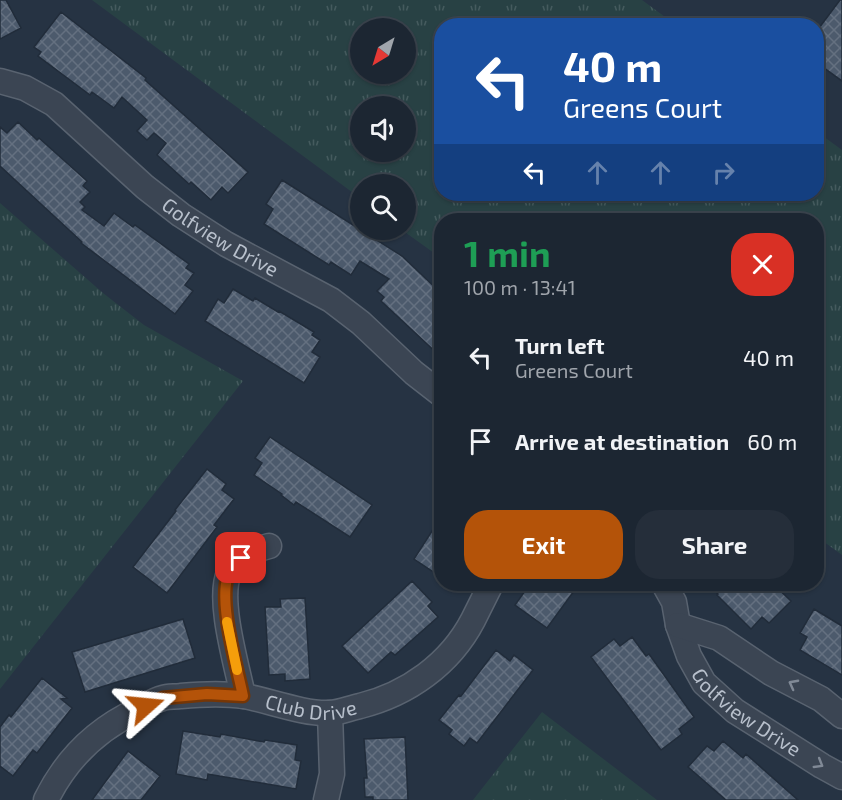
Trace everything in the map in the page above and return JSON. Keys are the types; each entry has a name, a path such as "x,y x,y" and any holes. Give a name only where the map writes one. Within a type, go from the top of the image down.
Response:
{"street":[{"name":"Golfview Drive","path":"0,81 25,88 54,104 145,187 181,215 226,244 331,300 361,323 434,389"},
{"path":"243,696 226,616 224,590 229,572 241,558 255,549 269,546"},
{"name":"Club Drive","path":"46,800 69,762 90,740 118,720 163,698 207,694 243,696 310,711 330,713 389,697 429,674 445,658 472,622 488,591"},
{"name":"Golfview Drive","path":"668,591 674,602 678,625 689,656 704,683 735,711 842,777"},
{"name":"Golfview Drive","path":"678,625 719,638 771,673 821,699 842,716"},
{"path":"326,800 332,774 330,713"}],"green space":[{"path":"92,0 642,0 666,18 434,18 434,201 824,201 824,137 842,150 842,555 824,542 824,213 434,213 434,253 416,240 416,174 350,174 350,191"},
{"path":"0,203 103,293 144,325 243,381 0,689"},
{"path":"542,712 657,800 473,800"}],"building":[{"path":"0,0 6,0 21,28 0,39"},
{"path":"842,0 842,81 824,68 824,21"},
{"path":"61,12 146,78 145,80 248,172 228,193 222,187 211,200 191,182 189,184 157,155 166,143 154,133 147,140 137,131 147,120 122,97 114,108 92,92 90,95 38,56 41,52 34,47"},
{"path":"18,122 87,181 83,186 90,192 80,202 85,207 82,210 104,226 114,213 133,227 135,225 189,264 186,268 194,273 185,285 193,291 175,314 81,243 0,166 0,127 7,133"},
{"path":"282,180 350,223 350,240 377,240 402,256 434,286 434,350 381,301 384,297 377,291 389,279 360,261 351,275 331,262 329,265 264,224 273,209 266,204"},
{"path":"233,289 253,301 255,298 314,332 312,335 320,340 312,352 320,357 304,383 205,321 218,299 224,303"},
{"path":"270,437 372,505 350,537 296,502 294,505 254,475 262,463 255,458"},
{"path":"207,469 226,484 222,490 234,499 214,525 217,527 167,593 133,567"},
{"path":"434,528 434,572 414,559"},
{"path":"412,581 432,602 428,606 438,617 395,655 391,652 368,673 342,646"},
{"path":"525,591 574,591 547,628 515,605"},
{"path":"715,591 780,591 791,601 769,623 762,617 751,629"},
{"path":"305,598 310,679 285,681 285,674 269,675 265,607 281,607 280,599"},
{"path":"814,609 842,626 842,675 800,650 807,637 800,633"},
{"path":"183,619 195,658 85,692 72,652"},
{"path":"632,637 646,656 649,654 694,717 679,729 682,734 661,750 591,657 614,639 620,646"},
{"path":"496,650 510,661 514,655 533,670 477,743 470,738 464,746 449,734 452,730 439,720 459,695 461,696"},
{"path":"42,678 67,698 61,699 72,708 37,753 33,750 13,776 0,766 0,727 9,715 11,717"},
{"path":"183,731 297,745 295,760 301,761 296,789 208,774 207,780 176,774"},
{"path":"405,737 408,800 373,800 373,797 365,797 364,778 367,778 364,739"},
{"path":"723,741 743,758 746,754 798,800 726,800 688,767 707,746 714,751"},
{"path":"128,751 160,776 141,800 92,800"}],"slow traffic":[{"path":"227,622 237,670"}],"route":[{"path":"146,706 163,698 207,694 243,696 226,616 224,590 229,572 241,558"}]}
